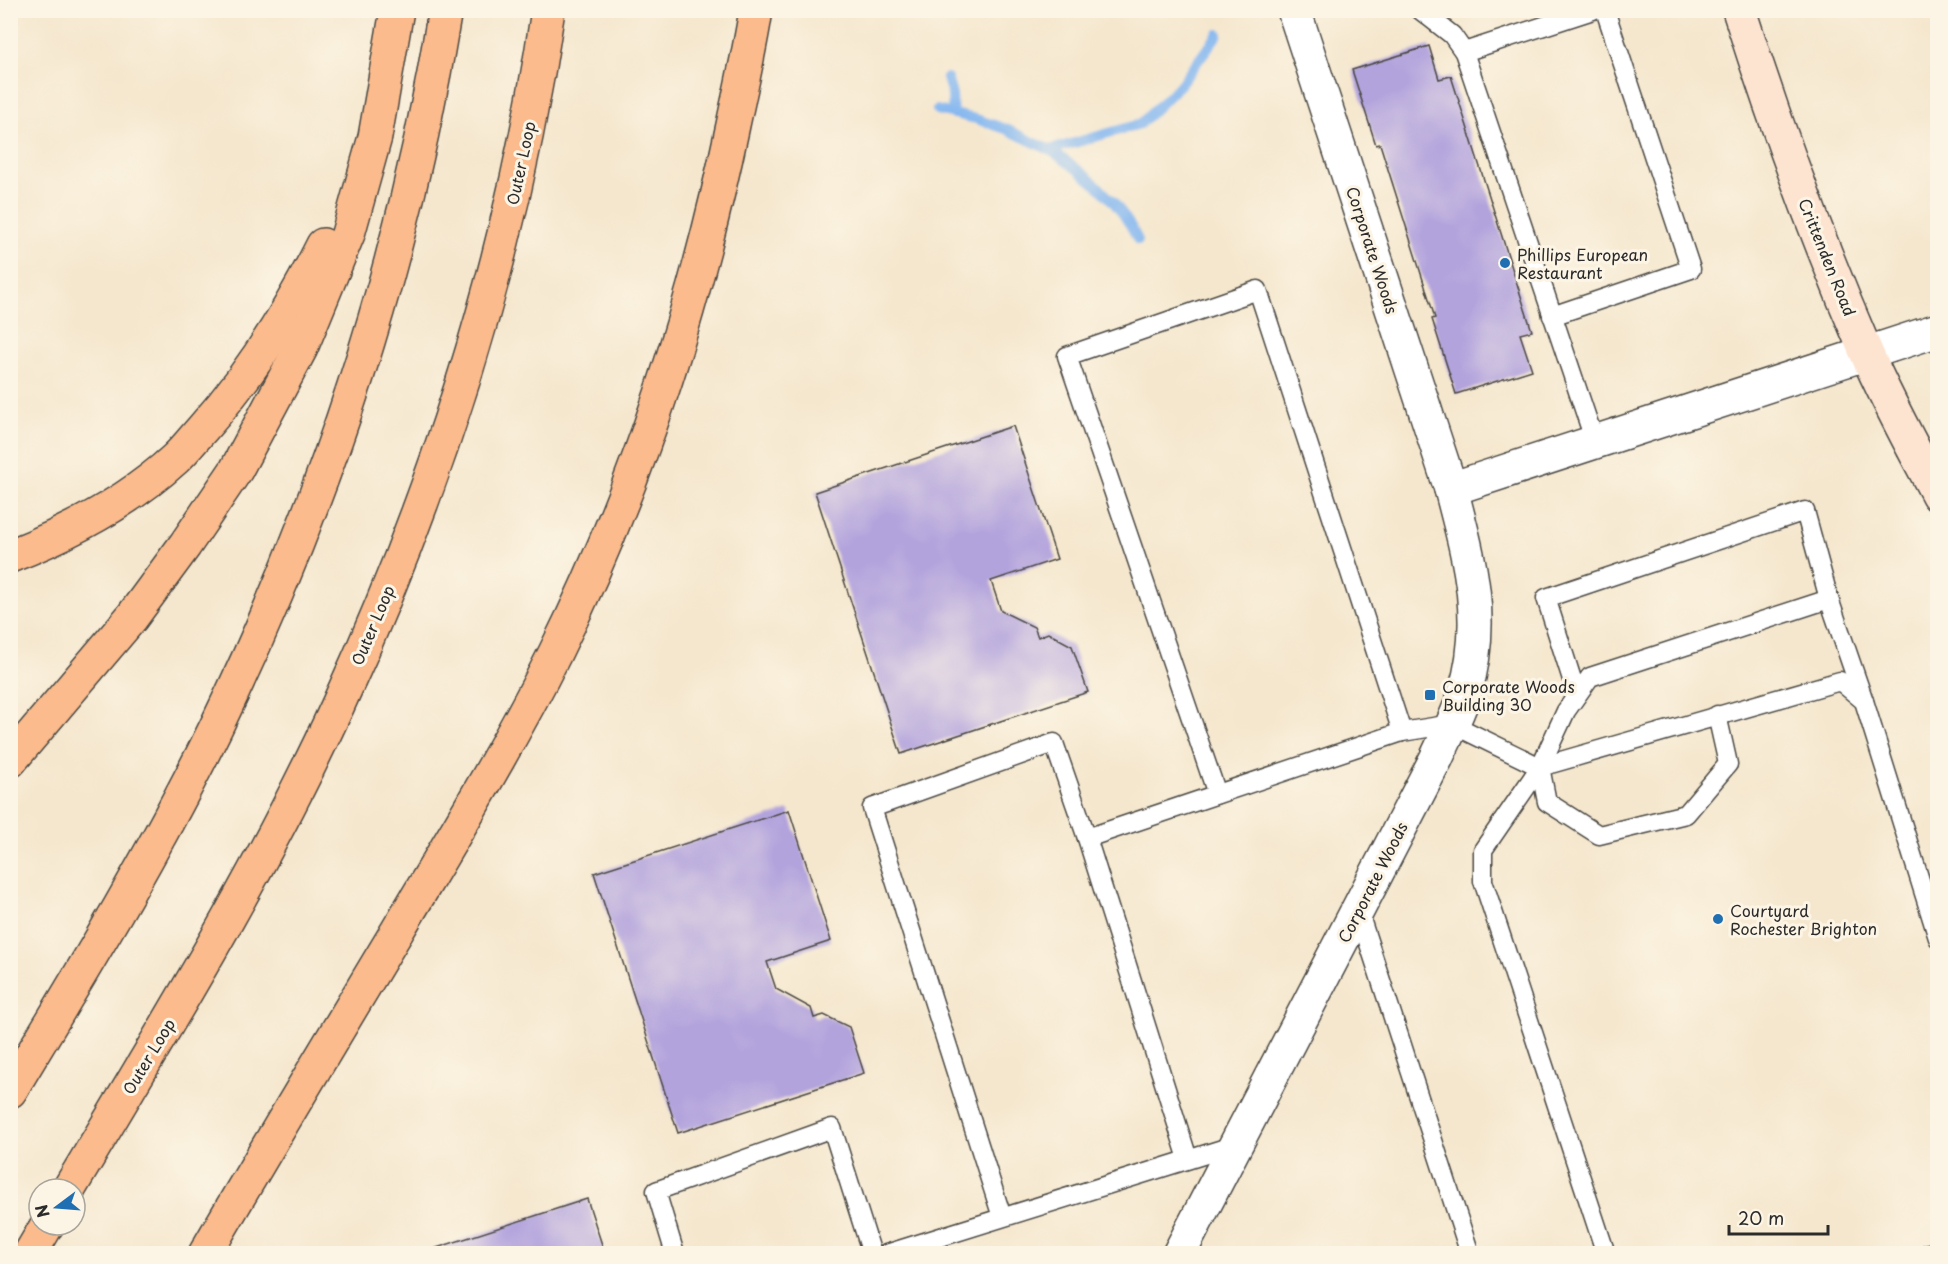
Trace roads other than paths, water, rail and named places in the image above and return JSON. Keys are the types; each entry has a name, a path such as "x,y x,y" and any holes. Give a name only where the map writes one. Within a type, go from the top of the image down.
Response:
{"highway":[{"path":"10,1091 101,940 175,804 219,719 289,566 348,406 387,282 416,165 445,10"},
{"name":"Outer Loop","path":"76,1177 165,1028 254,869 337,707 386,595 449,422 485,305 518,175 540,66 548,10"},
{"path":"205,1254 500,757 557,649 603,546 651,425 688,310 718,194 756,10"},
{"path":"10,556 75,528 109,508 144,483 176,458 230,397 280,325 303,285 329,231 394,26"},
{"path":"10,760 132,617 185,545 236,470 301,348 348,234 375,137 394,26"},
{"path":"195,1254 256,1166"},
{"path":"30,1254 40,1237"}],"street":[{"name":"Corporate Woods","path":"1179,1254 1452,724 1465,691 1473,647 1475,601 1469,560 1451,489 1294,10"},
{"name":"Crittenden Road","path":"1739,10 1759,74 1806,202 1866,354 1938,495"},
{"path":"1451,489 1938,330"}],"lane":[{"path":"1420,10 1452,35 1464,52 1595,442"},
{"path":"1464,52 1593,10"},
{"path":"1552,316 1691,269 1605,10"},
{"path":"1217,794 1067,356 1258,290 1402,732"},
{"path":"1577,695 1546,598 1805,511 1829,599 1864,701 1938,938"},
{"path":"1606,1254 1483,881 1483,850 1540,767 1566,711 1590,677 1829,599"},
{"path":"1087,838 1402,732 1452,724 1540,767 1840,681 1864,701"},
{"path":"1540,767 1547,802 1599,836 1686,814 1728,764 1717,715"},
{"path":"1002,1217 872,808 1054,743 1087,838 1188,1159"},
{"path":"1358,909 1470,1254"},
{"path":"675,1254 656,1191 832,1128 872,1254"},
{"path":"886,1254 1235,1145"},
{"path":"1927,1254 1938,1250"}],"waterway":[{"path":"937,110 1006,129 1050,150 1140,124 1180,85 1218,34"},
{"path":"947,78 952,95 953,114"},
{"path":"1050,150 1089,178 1112,200 1122,212 1138,240"}],"place":[{"name":"Phillips European Restaurant","path":"1505,263"},
{"name":"Corporate Woods Building 30","path":"1430,695"},
{"name":"Courtyard Rochester Brighton","path":"1718,919"}]}
